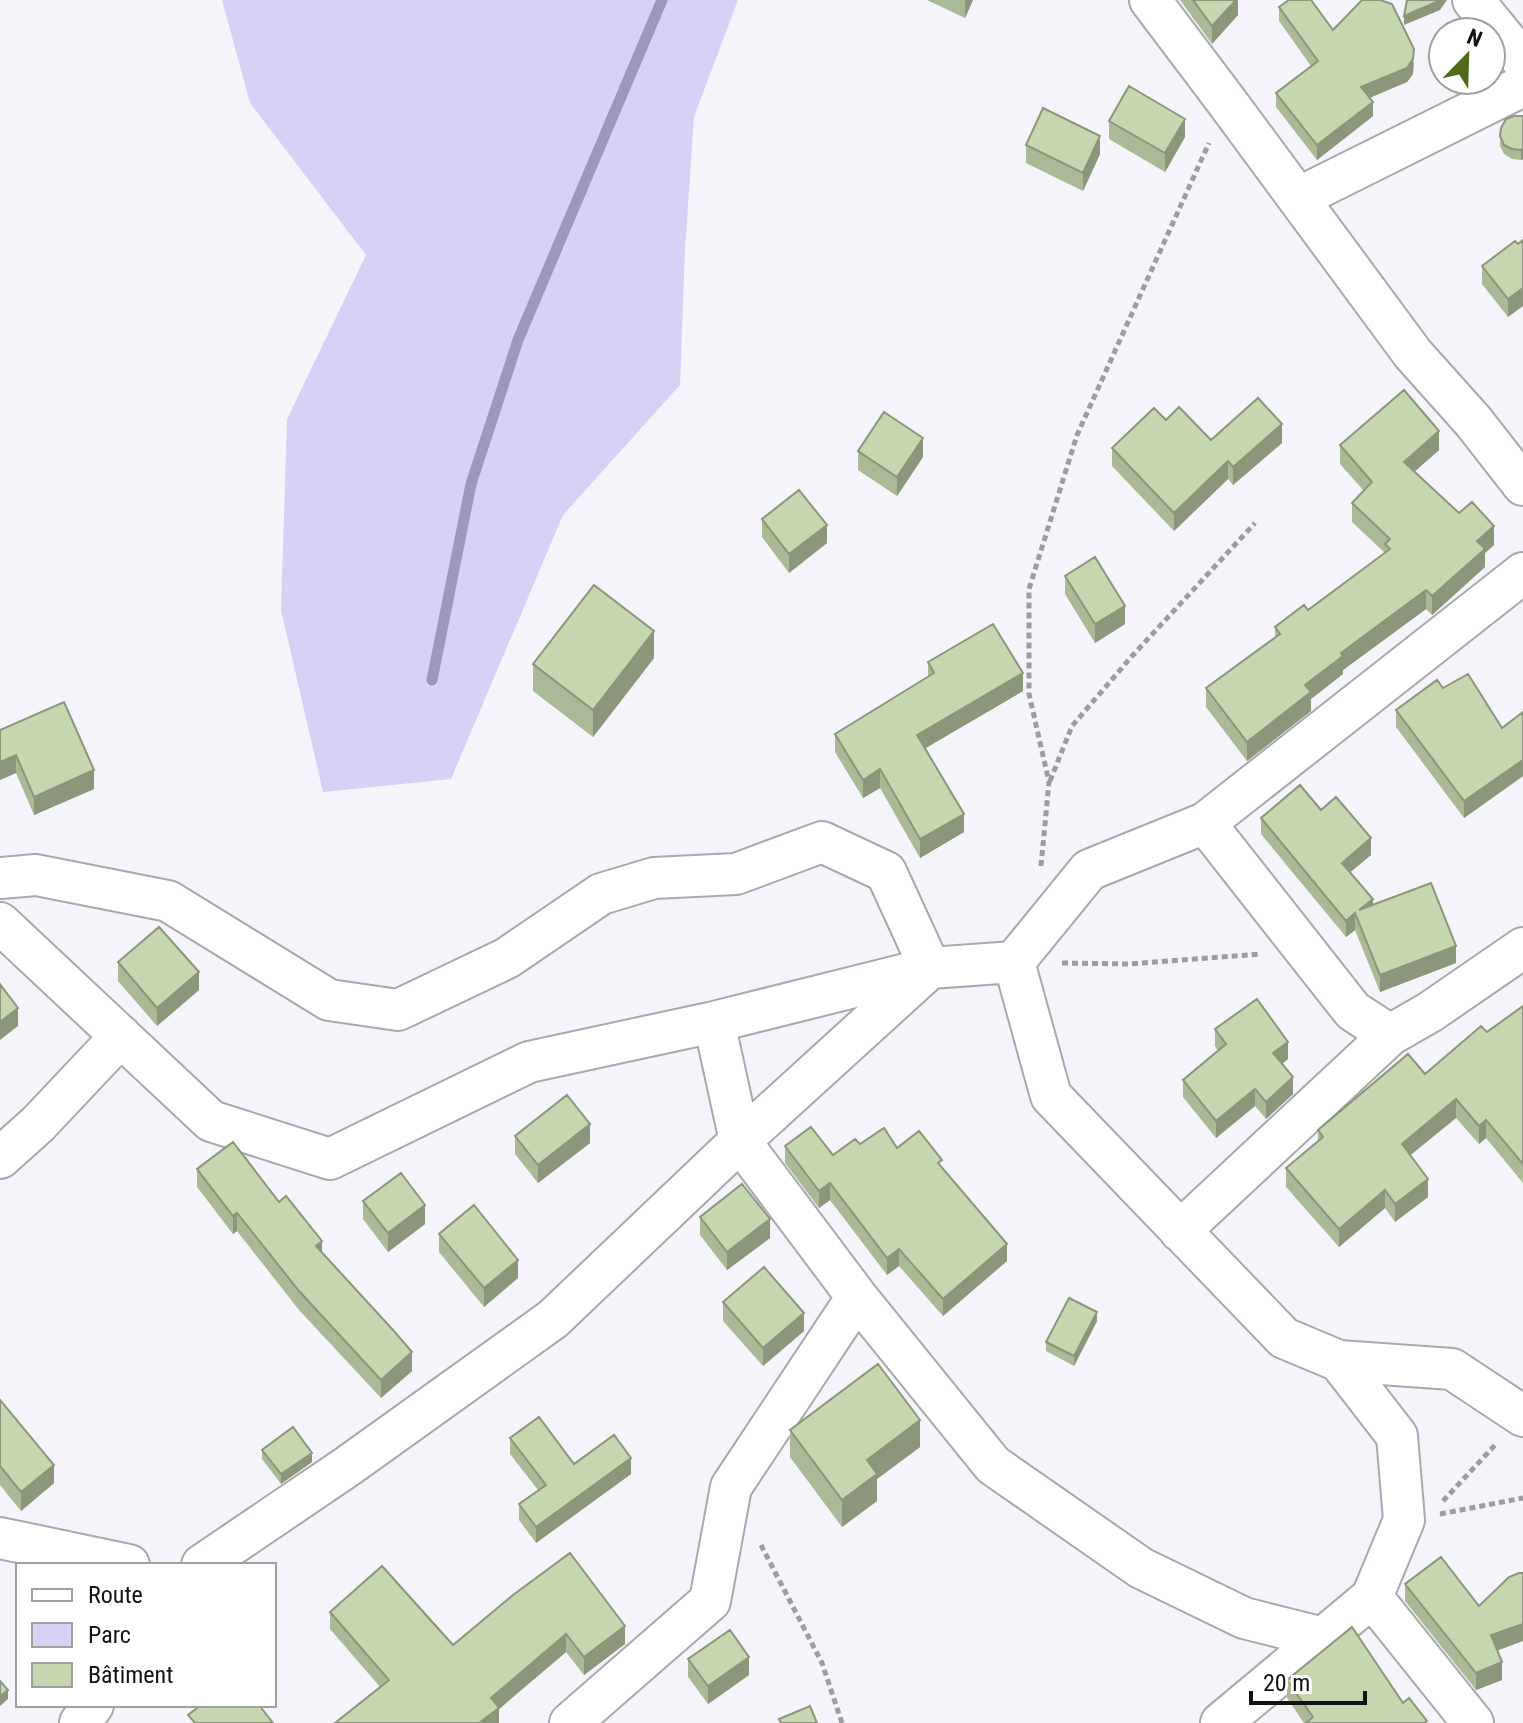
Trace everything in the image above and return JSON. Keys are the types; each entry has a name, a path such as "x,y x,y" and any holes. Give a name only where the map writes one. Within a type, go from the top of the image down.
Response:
{"street":[{"path":"1150,0 1413,354 1473,421 1523,485"},
{"path":"1473,0 1523,61"},
{"path":"1298,198 1523,86"},
{"path":"0,923 211,1121 330,1159 529,1062 714,1022 930,968 1014,962 1089,870 1205,823 1523,573"},
{"path":"1205,823 1353,1011 1390,1035"},
{"path":"0,878 36,875 168,901 329,1000 398,1010 507,958 601,894 654,878 736,874 822,842 886,872 930,968"},
{"path":"1180,1231 1390,1035 1430,1012 1523,948"},
{"path":"1014,962 1051,1096 1284,1338 1339,1361 1452,1369 1523,1416"},
{"path":"205,1563 348,1466 553,1319 740,1141 930,968"},
{"path":"714,1022 740,1141 857,1297 993,1465 1141,1568 1244,1618 1323,1638"},
{"path":"0,1158 38,1124 121,1036"},
{"path":"570,1723 710,1601 731,1487 857,1297"},
{"path":"1221,1723 1372,1597 1416,1518 1397,1436 1339,1361"},
{"path":"0,1538 119,1563"},
{"path":"1372,1597 1473,1723"}],"path":[{"path":"1049,782 1029,694 1029,589 1077,435 1227,102"},
{"path":"1040,874 1049,782 1072,726 1255,523"},
{"path":"1014,962 1129,964 1305,950"},
{"path":"1416,1518 1523,1416"},
{"path":"1416,1518 1523,1498"},
{"path":"759,1541 822,1663 842,1723"}],"green space":[{"path":"222,0 738,0 694,117 680,385 563,515 451,779 323,792 281,610 287,419 366,255 250,103"}],"building":[{"path":"1193,0 1236,0 1212,26"},
{"path":"1289,0 1311,0 1333,30 1362,0 1392,4 1414,49 1413,59 1407,68 1361,87 1373,102 1317,145 1276,93 1318,61 1279,7"},
{"path":"1407,0 1441,0 1404,16"},
{"path":"1129,86 1185,119 1165,153 1109,121"},
{"path":"1043,108 1100,136 1083,173 1026,145"},
{"path":"1523,116 1521,150 1504,145 1500,136 1506,119"},
{"path":"1523,240 1523,288 1508,299 1482,266 1515,241 1518,244"},
{"path":"1404,390 1439,431 1404,462 1459,513 1472,502 1494,526 1477,541 1485,549 1432,596 1426,590 1341,653 1343,656 1305,685 1311,692 1247,742 1206,688 1280,634 1275,627 1304,605 1308,610 1390,549 1385,544 1390,539 1352,503 1372,482 1340,445"},
{"path":"1258,398 1282,424 1233,467 1228,461 1174,513 1112,448 1154,408 1166,420 1179,407 1211,440"},
{"path":"884,412 923,438 897,477 858,451"},
{"path":"799,490 827,525 789,554 762,519"},
{"path":"1095,557 1125,606 1095,624 1065,576"},
{"path":"594,585 654,631 593,710 533,664"},
{"path":"993,624 1023,673 917,735 964,814 920,839 880,769 863,780 835,734 934,673 928,662"},
{"path":"1468,674 1502,728 1523,712 1523,760 1464,801 1396,710 1437,680 1443,688"},
{"path":"64,702 94,770 34,797 16,755 0,762 0,730"},
{"path":"1300,785 1321,810 1336,797 1371,838 1342,863 1373,899 1359,910 1431,883 1456,946 1380,975 1355,913 1346,921 1261,818"},
{"path":"159,927 199,972 157,1008 118,962"},
{"path":"0,984 18,1008 0,1022"},
{"path":"1257,999 1288,1042 1273,1053 1293,1077 1266,1102 1255,1089 1216,1121 1183,1080 1226,1044 1215,1029"},
{"path":"1523,1006 1523,1164 1486,1120 1479,1126 1456,1099 1402,1144 1428,1179 1395,1204 1385,1190 1339,1229 1286,1168 1323,1137 1318,1130 1408,1054 1425,1074 1481,1026 1487,1032"},
{"path":"567,1095 590,1124 538,1165 515,1136"},
{"path":"811,1127 833,1155 855,1139 860,1144 884,1128 897,1148 919,1131 942,1160 938,1163 1007,1244 943,1299 899,1249 887,1258 830,1183 819,1191 785,1146"},
{"path":"233,1142 279,1202 286,1196 322,1241 316,1246 412,1352 381,1380 299,1291 237,1213 233,1216 197,1169"},
{"path":"401,1173 425,1205 388,1233 363,1201"},
{"path":"742,1184 770,1219 727,1252 700,1217"},
{"path":"474,1205 518,1260 484,1288 439,1234"},
{"path":"764,1267 804,1313 763,1348 723,1302"},
{"path":"1069,1298 1097,1312 1074,1356 1046,1342"},
{"path":"878,1364 920,1420 867,1460 877,1474 842,1500 790,1430"},
{"path":"0,1400 54,1465 21,1492 0,1466"},
{"path":"539,1417 574,1464 614,1435 631,1458 536,1527 519,1504 546,1485 510,1438"},
{"path":"293,1427 312,1453 281,1474 262,1450"},
{"path":"570,1553 625,1626 584,1657 566,1634 491,1698 499,1708 479,1723 335,1723 389,1680 330,1612 382,1566 453,1645"},
{"path":"1441,1557 1479,1606 1509,1577 1523,1573 1523,1624 1491,1635 1502,1662 1476,1673 1405,1584"},
{"path":"1352,1627 1403,1703 1409,1698 1427,1721 1306,1723 1313,1717 1287,1680"},
{"path":"730,1630 749,1657 708,1686 688,1659"},
{"path":"0,1681 8,1690 0,1696"},
{"path":"810,1706 817,1723 781,1723 779,1719"},
{"path":"198,1707 261,1707 273,1723 195,1723 188,1715"}],"waterway":[{"path":"432,680 471,484 518,340 662,0"}]}
